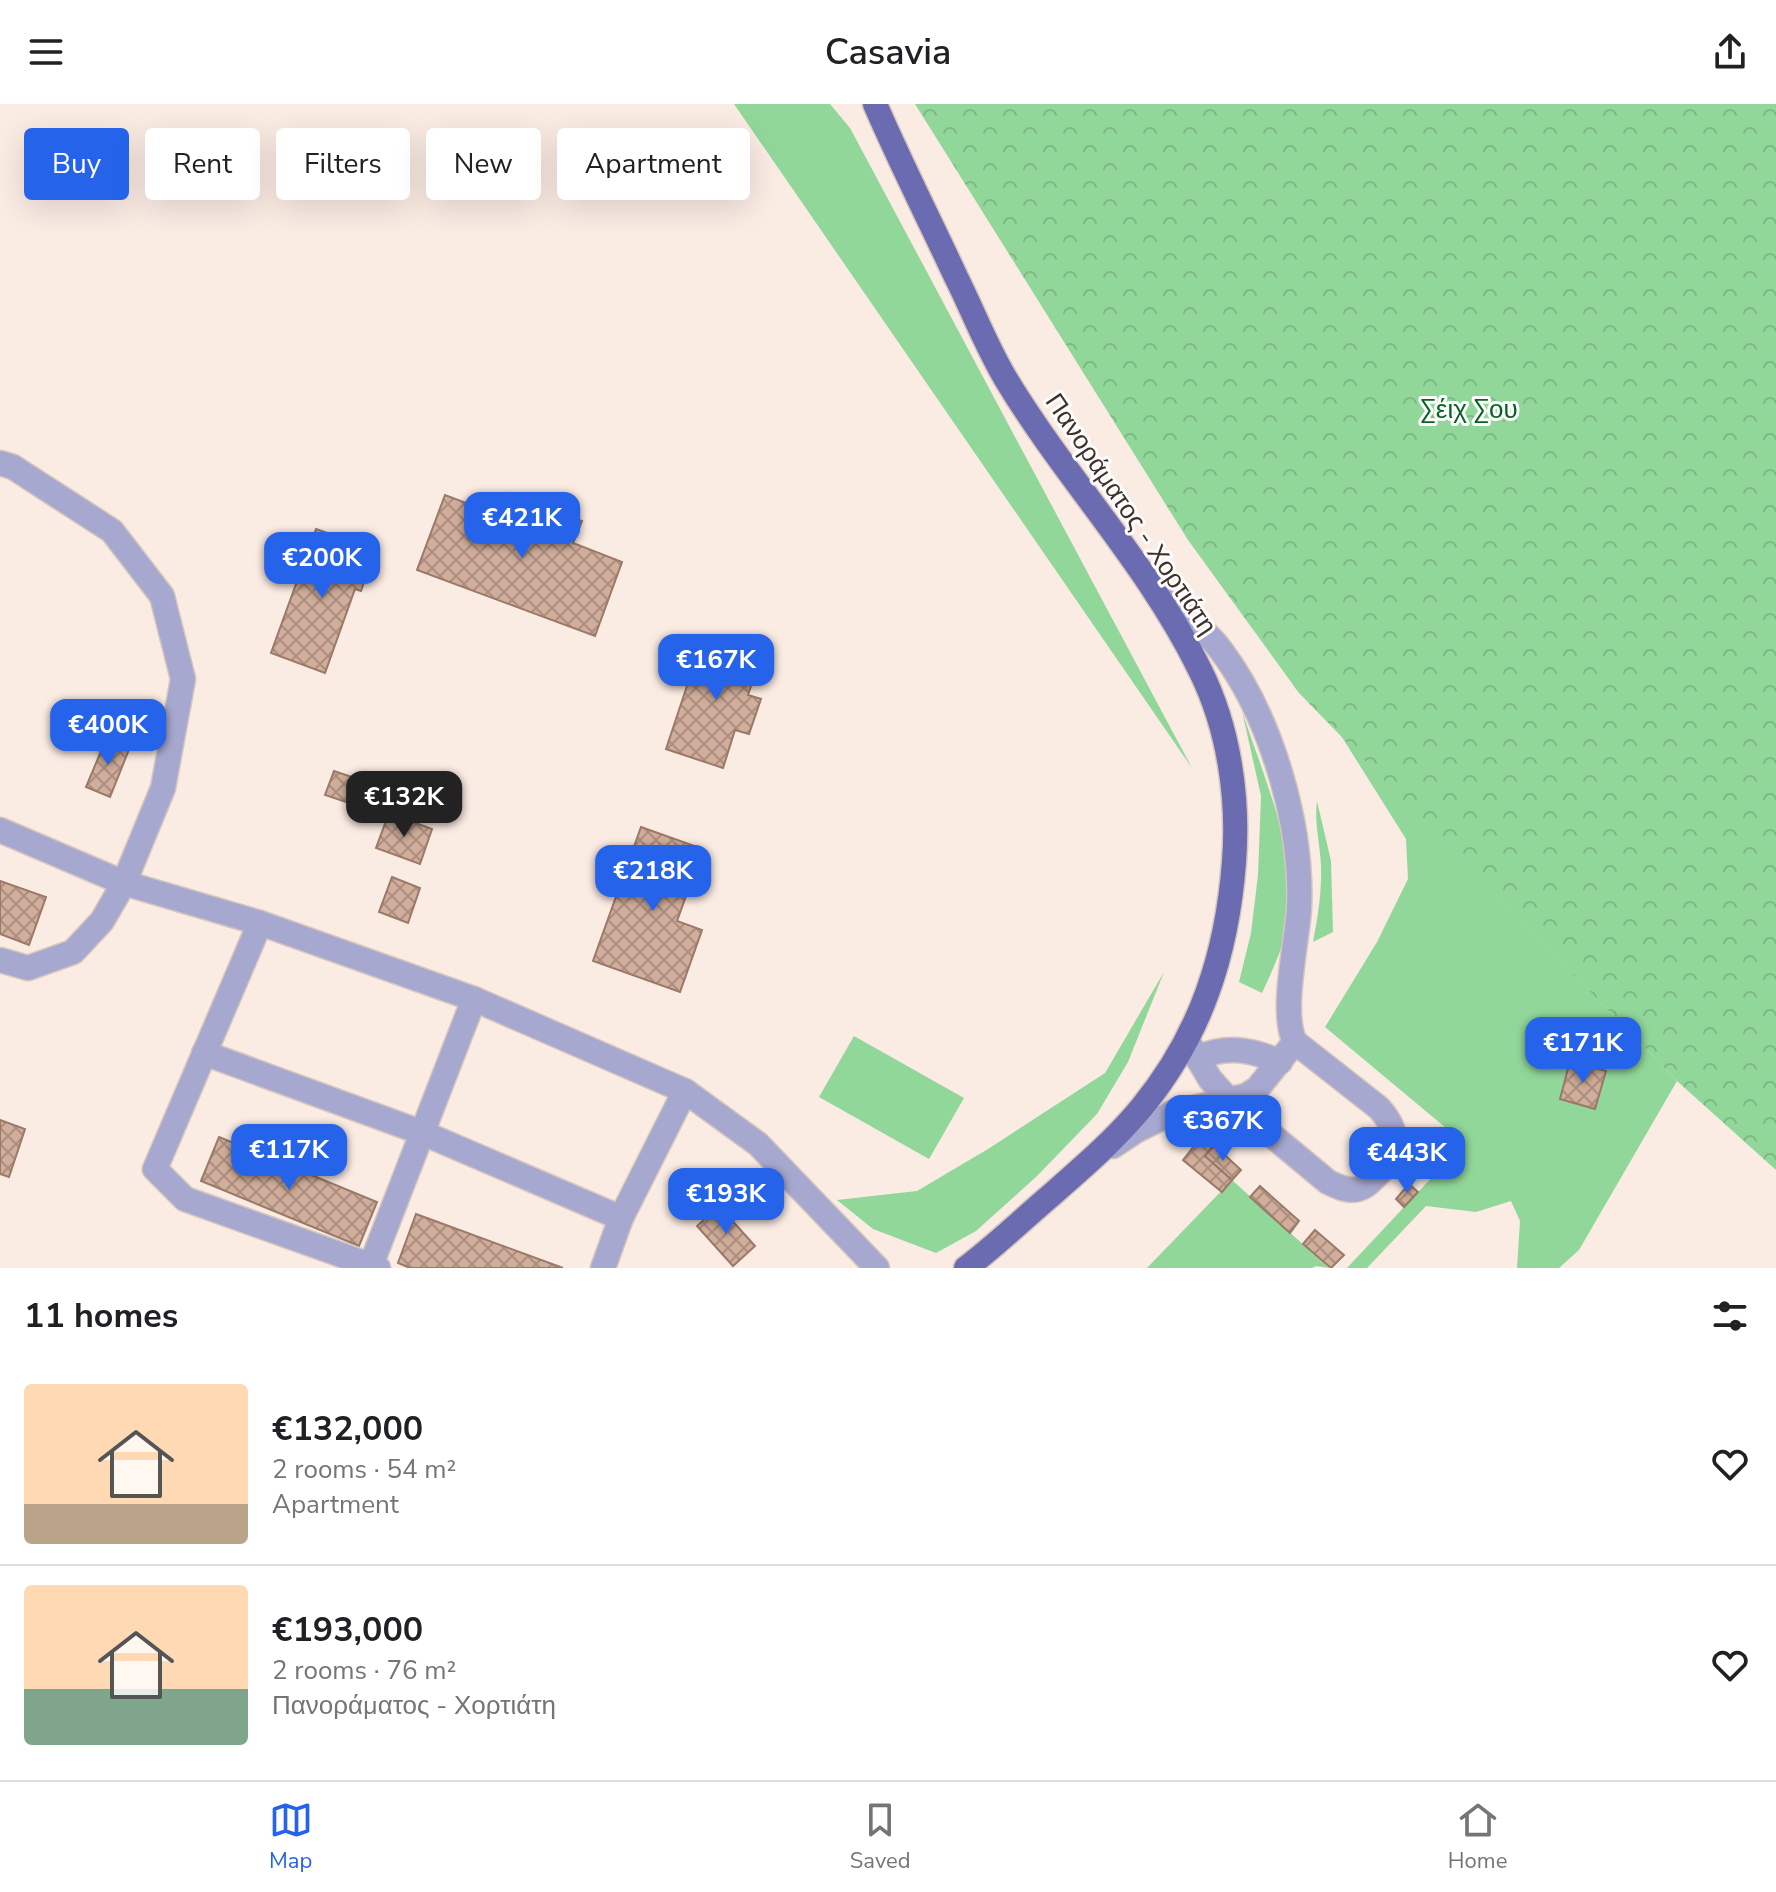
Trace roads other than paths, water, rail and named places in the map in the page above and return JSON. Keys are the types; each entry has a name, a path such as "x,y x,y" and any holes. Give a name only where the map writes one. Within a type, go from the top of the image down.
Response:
{"main road":[{"name":"Πανοράματος - Χορτιάτη","path":"875,104 907,177 1007,380 1156,592 1191,653 1215,706 1232,777 1235,808 1233,875 1222,949 1192,1049 1142,1107 1085,1165 966,1268"}],"lane":[{"path":"0,463 13,467 112,531 162,596 183,679 163,788 124,883 102,921 73,952 28,968 0,960"},
{"path":"1156,592 1219,647 1254,705 1281,777 1297,848 1299,908 1290,1033 1295,1042 1379,1108 1395,1133 1394,1152 1385,1168 1365,1186 1350,1190 1328,1182 1228,1099 1210,1079 1192,1049"},
{"path":"0,830 124,883 260,923 474,999 685,1091 758,1144 877,1268"},
{"path":"260,923 155,1169 185,1199 375,1267 474,999"},
{"path":"1085,1165 1157,1120 1188,1107 1245,1096 1257,1089 1295,1042"},
{"path":"1192,1049 1249,1050 1280,1062"},
{"path":"204,1053 423,1133 621,1218"},
{"path":"603,1268 621,1218 685,1091"}],"park label":[{"name":"Σέιχ Σου","path":"1469,409"}]}
